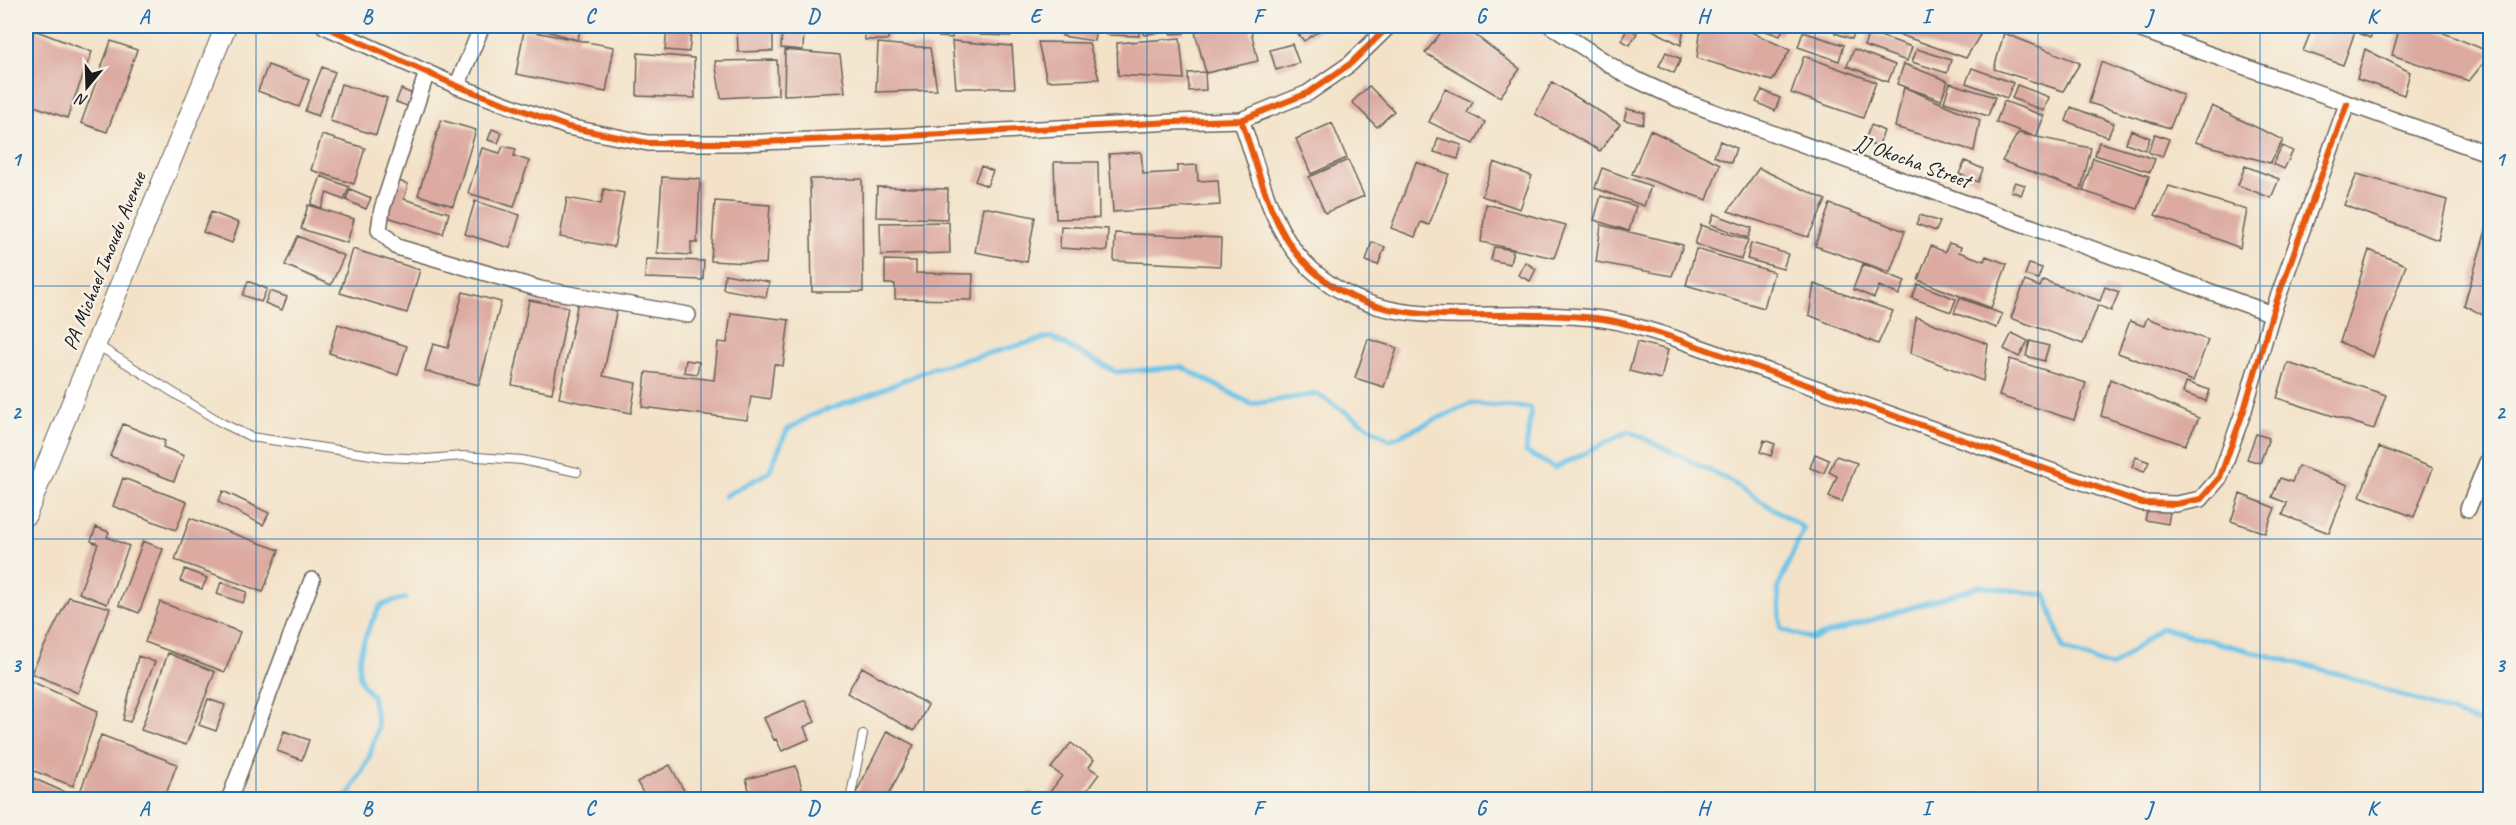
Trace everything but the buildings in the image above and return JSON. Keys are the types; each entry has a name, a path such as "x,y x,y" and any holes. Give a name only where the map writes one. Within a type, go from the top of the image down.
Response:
{"street":[{"name":"PA Michael Imoudu Avenue","path":"26,515 226,26"},
{"path":"324,26 457,86 568,127 648,143 739,143 1241,120 1308,93 1350,64 1389,26"},
{"path":"457,86 482,26"},
{"name":"JJ Okocha Street","path":"1551,26 1624,74 1678,99 2272,314"},
{"path":"2130,26 2490,154"},
{"path":"427,72 382,209 379,230 397,247 540,290 688,315"},
{"path":"1241,120 1276,221 1302,260 1340,292 1385,310 1417,313 1542,315 1612,320 1671,337 2142,503 2176,504 2201,499 2220,477 2244,410 2272,314 2348,104"},
{"path":"2469,509 2490,455"},
{"path":"229,800 312,580"}],"lane":[{"path":"96,344 222,423 251,437 385,457 427,459 463,456 522,460 577,472"},
{"path":"850,800 863,734"}],"waterway":[{"path":"725,496 769,472 787,430 812,415 869,395 933,368 1051,337 1116,372 1182,367 1251,404 1317,394 1390,440 1470,404 1531,408 1526,452 1555,468 1629,431 1723,477 1804,528 1778,587 1781,629 1811,639 1980,586 2046,595 2063,649 2112,667 2161,628 2343,675 2490,726"},
{"path":"346,800 369,758 378,727 372,695 364,686 360,675 361,651 381,605 406,598"}],"cycle path":[{"path":"324,26 457,86 568,127 648,143 739,143 1241,120 1308,93 1350,64 1389,26"},
{"path":"1241,120 1273,212 1291,246 1303,261 1329,283 1356,299 1385,308 1415,313 1578,316 1628,324 1671,337 2142,503 2176,504 2201,499 2220,477 2244,410 2272,314 2347,104"}]}
